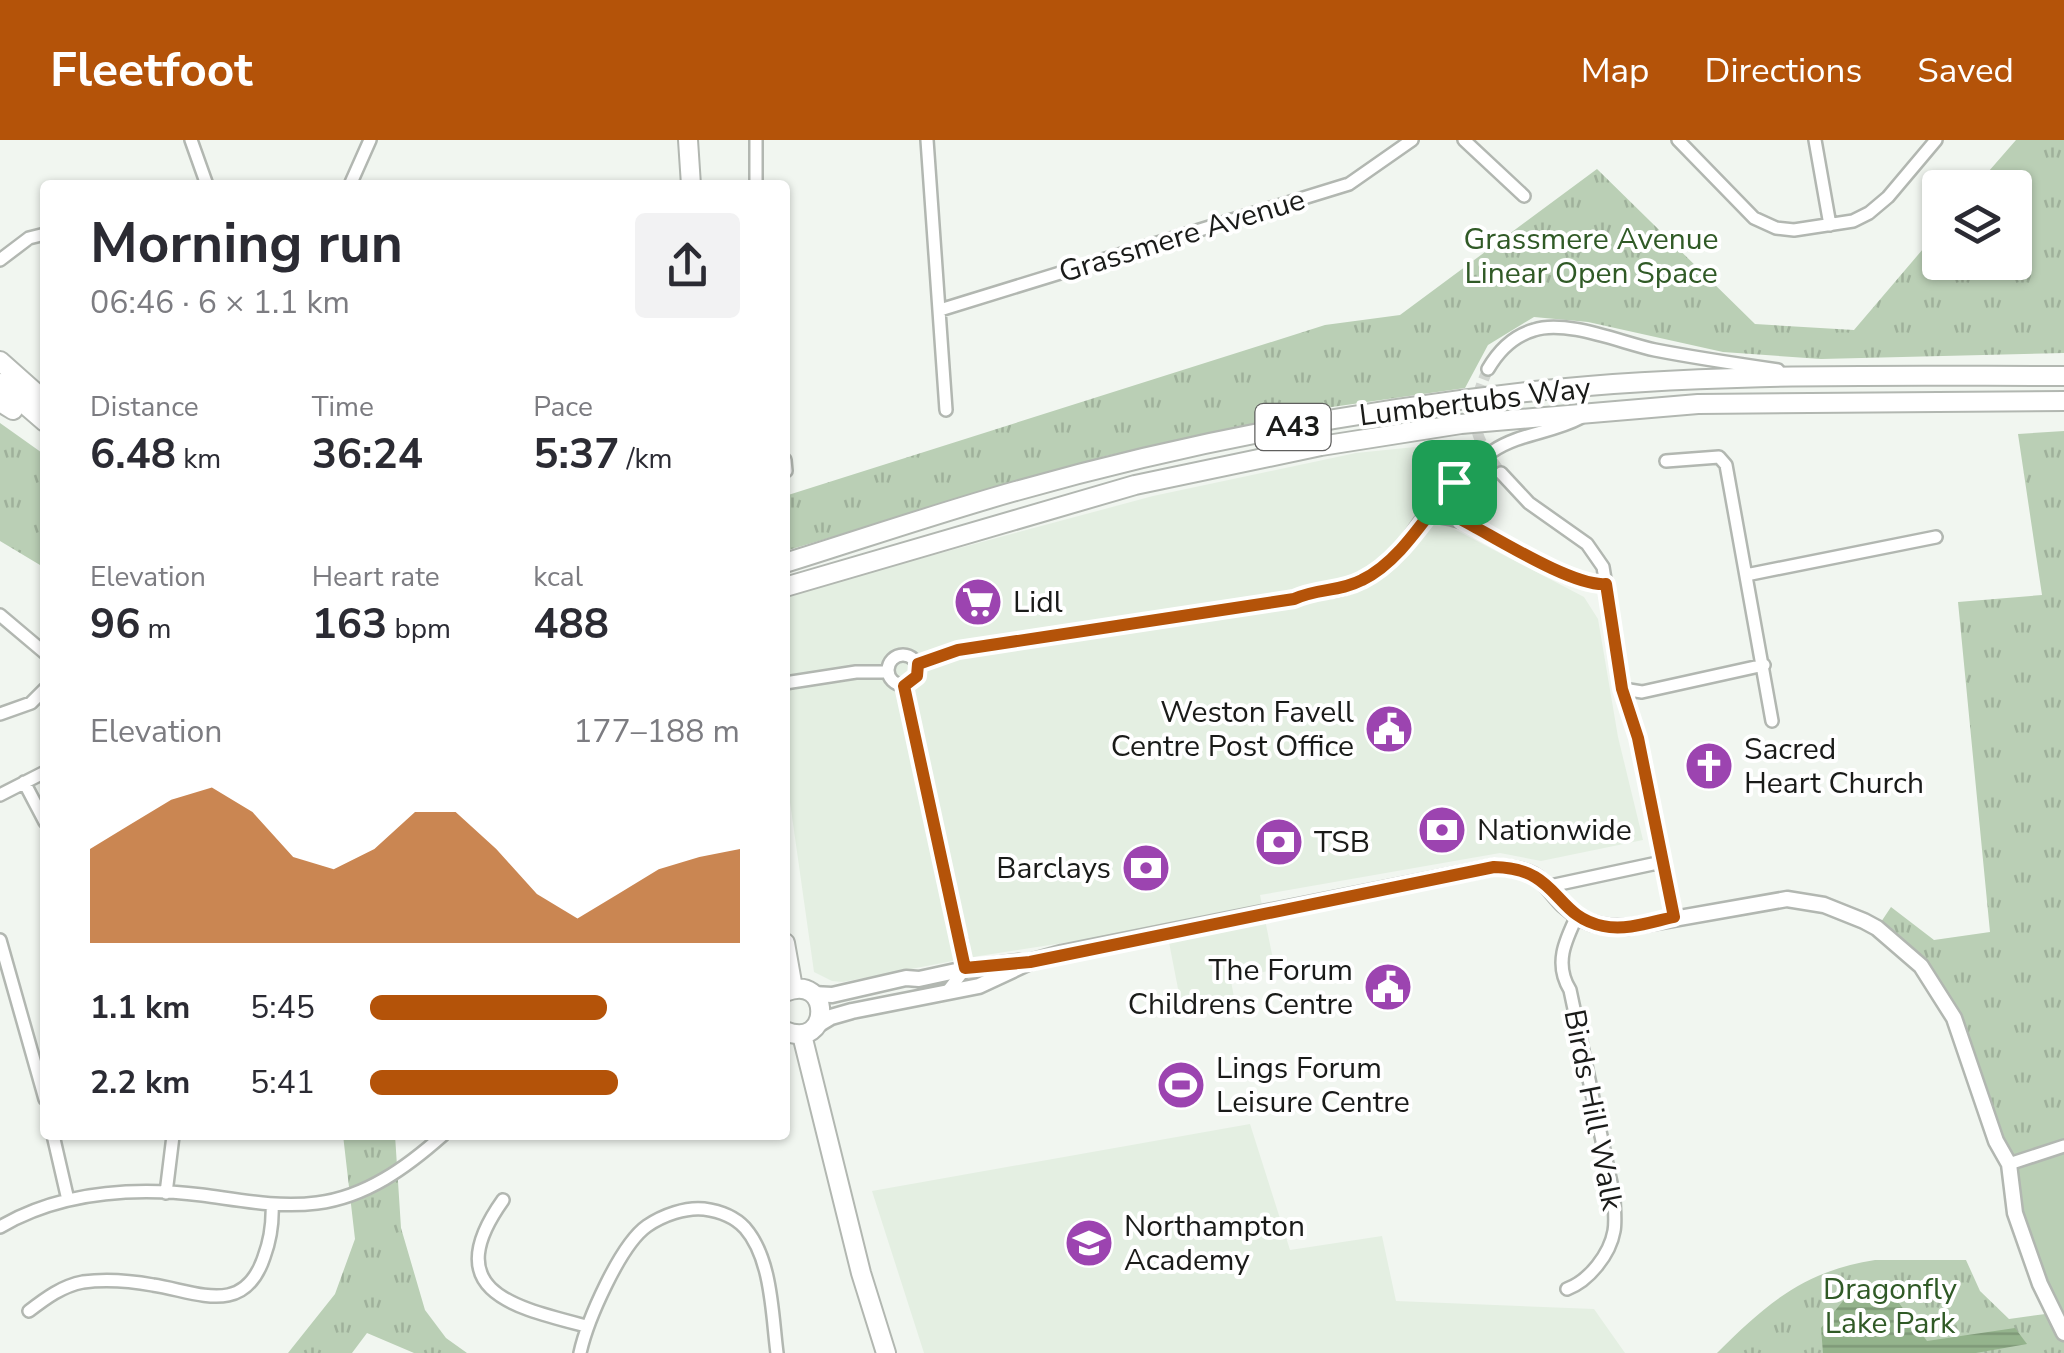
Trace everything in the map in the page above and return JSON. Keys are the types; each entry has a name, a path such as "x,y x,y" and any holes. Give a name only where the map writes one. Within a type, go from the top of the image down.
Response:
{"main road":[{"path":"688,140 691,180"},
{"path":"0,350 20,380"},
{"path":"0,361 40,397"},
{"name":"Lumbertubs Way","path":"790,561 1087,472 1307,424 1538,390 1816,376 2064,376"},
{"path":"0,383 40,418"},
{"name":"Lumbertubs Way","path":"790,586 1135,485 1321,446 1460,424 1750,403 2064,401"},
{"path":"4,403 40,432"},
{"path":"790,990 813,994 821,1010 801,1031 861,1273 886,1353"}],"street":[{"path":"191,140 205,180"},
{"path":"352,180 370,140"},
{"path":"756,140 756,180"},
{"path":"927,140 946,410"},
{"name":"Grassmere Avenue","path":"940,310 1349,184 1412,140"},
{"path":"1464,140 1524,196"},
{"path":"1678,140 1761,222 1785,230 1861,218 1878,206 1936,140"},
{"path":"1815,140 1830,225"},
{"path":"0,260 40,235"},
{"path":"1488,369 1500,350 1516,338 1536,329 1558,327 1670,353 1816,376"},
{"path":"918,664 958,650 1294,599 1313,590 1332,591 1362,580 1388,564 1454,482 1497,448 1534,432 1568,425 1592,412"},
{"path":"1666,461 1719,457 1726,465 1772,721"},
{"path":"1501,473 1529,503 1587,544 1603,567 1622,689 1638,738 1674,917"},
{"path":"1454,482 1454,498 1462,520"},
{"path":"1424,516 1462,520 1572,577 1594,585 1606,584"},
{"path":"1746,574 1936,537"},
{"path":"0,616 40,649"},
{"path":"900,654 910,656 918,664 917,676 904,686 895,684 887,672 890,661 900,654"},
{"path":"1622,689 1642,692 1764,665"},
{"path":"790,682 856,672 887,672"},
{"path":"904,686 965,968 947,992"},
{"path":"0,714 31,703 40,694"},
{"path":"0,795 40,774"},
{"path":"24,782 40,812"},
{"path":"1550,886 1662,862"},
{"path":"813,994 832,995 965,968 1030,962 1478,869 1509,867 1532,874 1550,886 1577,916 1607,928 1786,898 1824,905 1877,928 1922,966 1954,1018 1996,1141 2008,1164 2015,1213 2040,1284 2064,1333"},
{"name":"Birds Hill Walk","path":"1567,1289 1577,1285 1602,1261 1614,1232 1614,1197 1561,958 1577,916"},
{"path":"0,940 40,1082"},
{"path":"801,1031 837,1015 978,986 1030,962"},
{"path":"55,1140 68,1200"},
{"path":"166,1192 172,1140"},
{"path":"0,1227 68,1200 118,1192 166,1192 272,1204 319,1203 365,1189 406,1166 437,1140"},
{"path":"2008,1164 2064,1146"},
{"path":"502,1200 484,1230 480,1252 480,1269 489,1288 509,1303 586,1326"},
{"path":"29,1311 53,1292 82,1282 152,1284 213,1298 233,1294 244,1288 260,1268 272,1234 272,1204"},
{"path":"580,1353 586,1326 620,1261 646,1226 688,1208 720,1210 745,1228 760,1255 777,1353"}],"shaded area":[{"path":"1435,445 1454,529 1584,597 1598,619 1618,737 1643,840 1541,861 1500,853 1260,895 1275,969 1231,981 1236,1008 1214,1012 1210,996 1180,999 1166,927 843,982 814,972 790,802 790,594 1153,496 1356,453"},
{"name":"Northampton Academy","path":"1250,1124 1290,1250 1382,1236 1396,1301 1594,1309 1625,1353 924,1353 872,1191"},
{"path":"1873,1284 1896,1299 1927,1341 2015,1328 2027,1344 1976,1353 1823,1353 1821,1328 1855,1286"}],"green space":[{"name":"Grassmere Avenue Linear Open Space","path":"2016,140 2064,140 2064,353 1821,359 1723,352 1588,322 1534,317 1488,345 1465,388 1318,409 1106,456 790,550 790,494 1325,325 1400,315 1597,169 1755,324 1854,330 1922,250 1922,280 2032,280 2032,170 1990,170"},
{"path":"0,423 40,451 40,565 0,541"},
{"path":"2064,431 2064,1146 2009,1164 1954,1018 1921,966 1877,928 1891,907 1934,940 1990,932 1958,602 2042,595 2018,434"},
{"path":"344,1140 395,1140 401,1228 425,1310 446,1338 467,1353 414,1353 367,1333 352,1353 288,1353 335,1294 355,1239"},
{"path":"2064,1146 2064,1333 2040,1284 2009,1164"},
{"name":"Dragonfly Lake Park","path":"1875,1260 1966,1260 1980,1291 2009,1319 2053,1313 2064,1333 2064,1353 1717,1353 1788,1292 1827,1272"}],"tunnel":[{"path":"1488,369 1477,399 1475,424 1483,446 1501,473"}],"place":[{"name":"Lidl","path":"978,602"},
{"name":"Weston Favell Centre Post Office","path":"1389,729"},
{"name":"Sacred Heart Church","path":"1709,766"},
{"name":"Nationwide","path":"1442,830"},
{"name":"TSB","path":"1279,842"},
{"name":"Barclays","path":"1146,868"},
{"name":"The Forum Childrens Centre","path":"1388,987"},
{"name":"Lings Forum Leisure Centre","path":"1181,1085"},
{"name":"Northampton Academy","path":"1089,1243"}],"route":[{"path":"1454,482 1454,498 1462,520 1572,577 1594,585 1606,584 1622,689 1638,738 1674,917 1628,927 1592,924 1577,916 1541,879 1518,869 1494,867 1030,962 965,968 904,686 914,681 918,664 958,650 1294,599 1313,590 1332,591 1362,580 1388,564 1454,482"}]}
